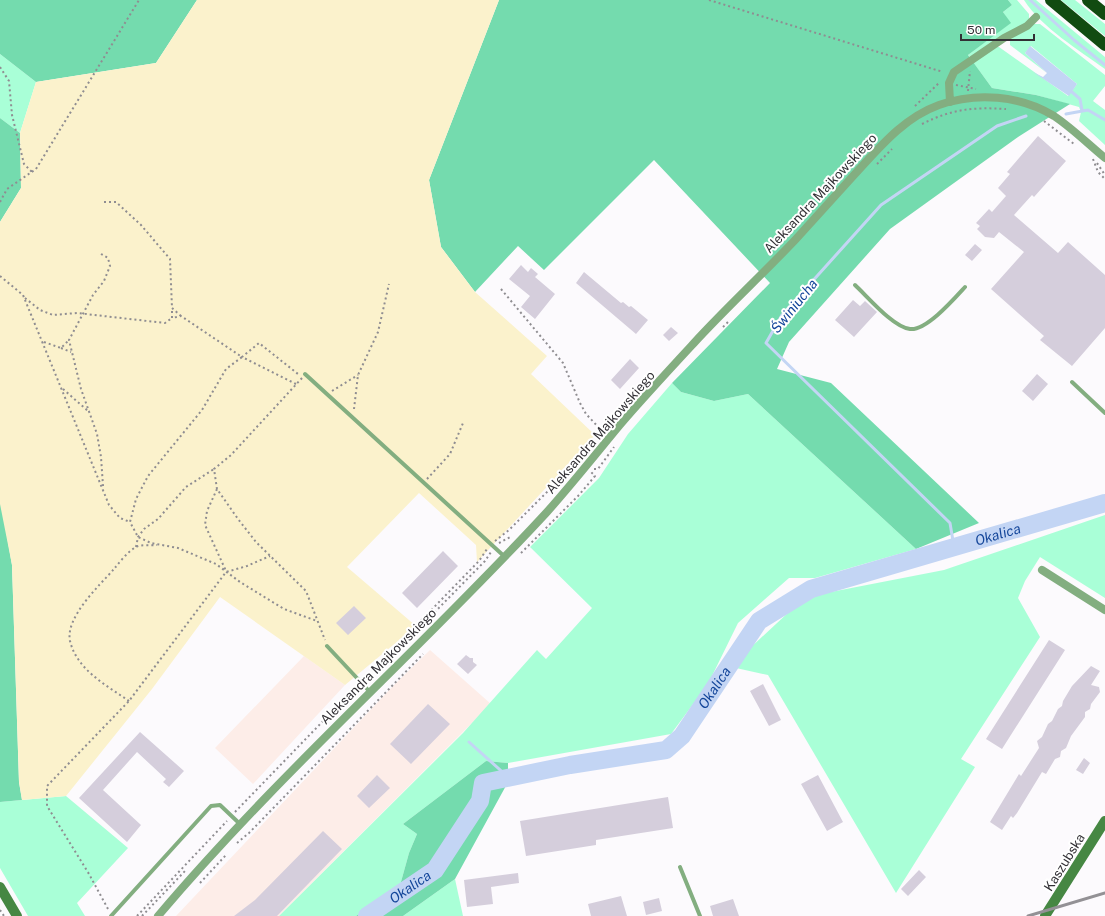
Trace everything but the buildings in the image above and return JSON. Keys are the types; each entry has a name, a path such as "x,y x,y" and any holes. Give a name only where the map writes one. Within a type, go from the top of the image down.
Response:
{"highway":[{"path":"1051,0 1105,45"},
{"path":"1088,0 1105,14"}],"street":[{"path":"950,102 949,83 954,72 1004,38 1027,26 1036,17"},
{"name":"Aleksandra Majkowskiego","path":"158,916 240,824 505,557 586,468 619,426 698,339 794,241 891,136 920,114 950,102 968,98 1014,100 1041,109 1055,117 1105,158"},
{"path":"1042,570 1105,610"},
{"name":"Kaszubska","path":"1045,916 1105,821"},
{"path":"0,887 17,916"}],"lane":[{"path":"855,285 899,325 911,329 922,326 936,316 965,288"},
{"path":"304,376 327,394 505,557"},
{"path":"1072,382 1105,413"},
{"path":"327,646 370,692"},
{"path":"111,916 211,806 220,805 240,824"},
{"path":"680,866 700,916"}],"path":[{"path":"0,202 7,189 36,169 139,0"},
{"path":"709,0 943,72"},
{"path":"969,108 968,87 971,59"},
{"path":"0,67 9,81 12,115 24,164 32,172"},
{"path":"911,111 940,81 983,91"},
{"path":"1098,152 1094,156 1101,171 1105,175"},
{"path":"104,202 116,202 141,225 170,259 172,318"},
{"path":"62,348 69,340 83,314 104,281 110,266 108,258 101,254"},
{"path":"0,276 40,310 53,316 83,314 166,323 172,318 181,316"},
{"path":"353,418 358,375 378,332 388,284"},
{"path":"501,289 563,363 583,408 604,433 608,429"},
{"path":"24,297 109,505 120,518 130,522 138,537 150,543 178,548 216,564 240,582 284,609 317,621"},
{"path":"172,308 181,316 242,357 296,384"},
{"path":"69,340 96,434 101,457 103,489"},
{"path":"43,341 72,352"},
{"path":"128,701 88,672 70,640 72,625 79,610 112,571 136,547 138,537 172,505 186,487 214,469 231,455 304,376 258,343 226,369 202,410 148,476 136,498 130,522"},
{"path":"327,394 358,375"},
{"path":"62,388 89,411"},
{"path":"424,482 450,454 463,423"},
{"path":"518,557 579,495 595,476 580,463 582,460"},
{"path":"214,469 217,488 256,542 306,591 327,646"},
{"path":"217,488 207,511 206,525 226,572"},
{"path":"136,547 163,545"},
{"path":"111,916 89,874 47,806 47,786 128,701 226,572 247,566 270,556"},
{"path":"232,847 249,833 423,653"},
{"path":"198,886 228,853"},
{"path":"0,910 4,916"}],"shaded area":[{"path":"430,650 491,704 279,916 176,916 393,686"},
{"path":"304,656 345,685 253,784 215,748"}],"green space":[{"path":"0,0 197,0 156,63 36,82 0,54"},
{"path":"499,0 1008,0 1012,5 1003,12 1011,23 968,55 992,88 1036,95 1070,104 1018,137 890,229 789,342 777,369 831,383 979,523 916,549 748,394 714,401 681,392 672,383 770,283 654,160 544,270 518,246 475,292 441,247 429,180"},
{"path":"1008,0 1017,0 1029,14 1029,21 970,57 968,55 1010,23 1003,12 1012,5"},
{"path":"1024,0 1036,0 1105,57 1105,69 1051,29"},
{"path":"1061,0 1075,0 1105,24 1105,36"},
{"path":"1034,24 1040,24 1105,75 1105,86 1093,101 1105,110 1105,145 1079,121 1081,112 1079,107 1036,95 992,88 973,62 999,47 1068,96 1077,84 1031,46 1025,53 1047,73 1010,45 1010,39"},
{"path":"0,54 36,82 20,133 0,118"},
{"path":"0,118 20,133 21,188 0,222"},
{"path":"672,383 681,392 714,401 748,394 916,549 815,578 789,578 738,623 708,684 671,734 508,763 486,761 403,824 417,834 409,853 399,889 356,916 279,916 463,733 537,650 546,659 592,608 530,547 599,478 628,434"},
{"path":"0,496 12,565 19,782 22,800 0,802"},
{"path":"1105,515 1105,598 1040,557 1025,581 1018,598 1040,637 961,759 975,767 896,893 768,675 736,668 748,650 805,597 944,570"},
{"path":"486,761 508,763 508,782 455,879 403,916 356,916 399,889 409,853 417,834 403,824"},
{"path":"66,796 128,848 77,903 85,916 28,916 0,868 0,802"},
{"path":"455,879 463,916 403,916"}],"sand":[{"path":"197,0 499,0 429,180 441,247 475,292 547,356 531,374 595,435 477,562 476,545 419,493 347,567 416,626 345,685 220,597 152,689 66,796 22,800 19,782 12,565 0,504 0,222 21,188 20,133 36,82 156,63"}],"water":[{"path":"1030,46 1077,84 1069,96 1033,72 1043,77 1047,73 1025,53"}],"waterway":[{"path":"1030,0 1074,40 1105,65"},
{"path":"1072,92 1080,99 1082,110"},
{"name":"Świniucha","path":"1066,114 1088,110 1105,120"},
{"name":"Świniucha","path":"954,547 950,523 766,343 782,315 881,205 997,126 1026,116"},
{"name":"Okalica","path":"367,916 435,870 480,801 483,783 570,765 666,750 682,736 759,621 811,589 1105,503"},
{"path":"469,742 508,777"}],"railway":[{"path":"1028,916 1105,893"}]}
